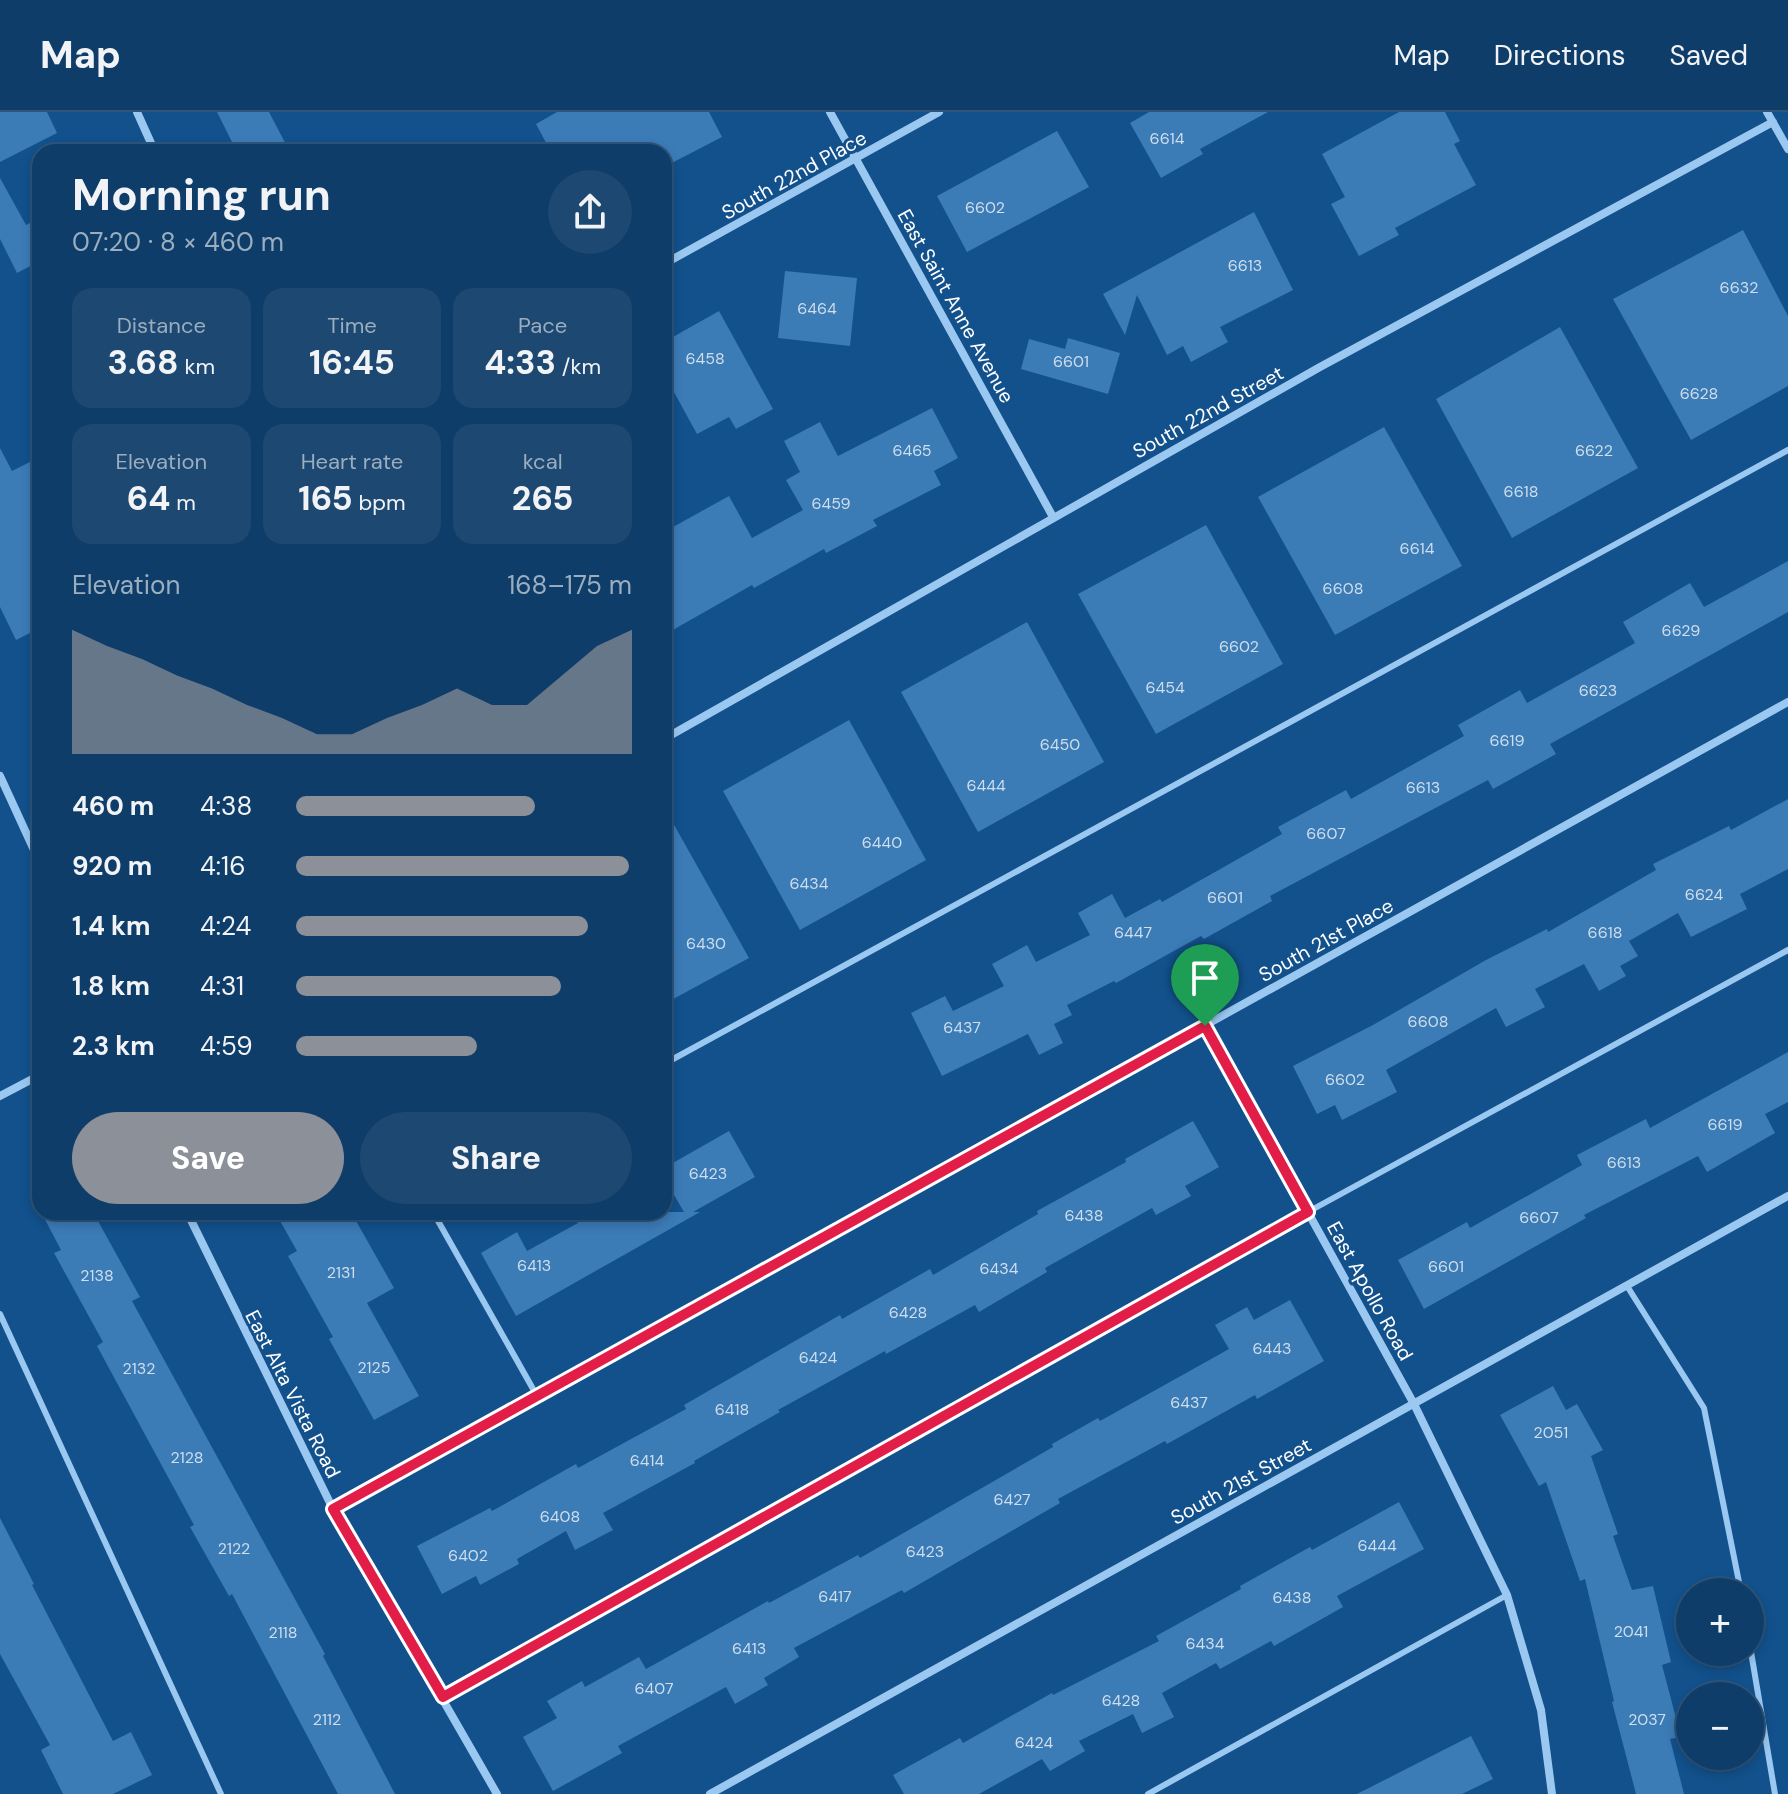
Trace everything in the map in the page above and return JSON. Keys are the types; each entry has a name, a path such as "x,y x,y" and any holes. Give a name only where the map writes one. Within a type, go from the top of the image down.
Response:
{"street":[{"path":"137,112 151,144"},
{"name":"East Saint Anne Avenue","path":"830,112 1053,517"},
{"name":"South 22nd Place","path":"672,260 939,112"},
{"path":"1767,112 1788,149"},
{"name":"South 22nd Street","path":"672,734 1320,367 1773,122"},
{"name":"South 21st Place","path":"333,1509 1788,702"},
{"path":"0,776 32,846"},
{"name":"East Apollo Road","path":"1205,1026 1414,1404"},
{"path":"0,1096 32,1079"},
{"name":"South 21st Street","path":"710,1794 1788,1196"},
{"name":"East Alta Vista Road","path":"191,1220 333,1509 497,1794"},
{"path":"1414,1404 1507,1595 1541,1710 1552,1794"}],"lane":[{"path":"672,1060 1788,450"},
{"path":"443,1697 1308,1212 1788,950"},
{"path":"438,1220 537,1396"},
{"path":"1627,1286 1704,1408 1738,1578"},
{"path":"0,1314 221,1794"},
{"path":"1148,1794 1507,1595"},
{"path":"1753,1666 1775,1794"}],"building":[{"path":"0,112 47,112 57,133 0,162"},
{"path":"217,112 269,112 286,144 233,144"},
{"path":"557,112 709,112 722,137 672,163 672,144 547,144 536,124"},
{"path":"1149,112 1268,112 1200,149 1203,154 1161,178 1130,123"},
{"path":"1399,112 1445,112 1460,141 1454,144 1476,185 1395,228 1399,235 1359,256 1331,204 1345,197 1322,154"},
{"path":"1057,131 1089,187 967,252 937,196"},
{"path":"0,178 26,225 32,222 32,265 17,273 0,239"},
{"path":"1254,212 1293,290 1220,327 1228,342 1191,362 1183,346 1167,355 1137,295 1125,335 1103,294"},
{"path":"1743,230 1788,316 1788,386 1691,440 1613,299"},
{"path":"785,271 857,278 850,346 778,338"},
{"path":"719,311 773,409 736,429 729,417 697,434 672,389 672,337"},
{"path":"1560,327 1638,468 1512,538 1436,399"},
{"path":"1068,338 1120,353 1108,394 1021,369 1029,339 1065,349"},
{"path":"932,408 958,458 934,471 941,485 873,520 877,526 826,553 824,549 754,588 752,585 672,630 672,528 729,496 752,538 803,510 786,480 800,472 784,441 820,422 838,456"},
{"path":"1384,427 1462,566 1335,635 1258,497"},
{"path":"0,448 12,471 32,461 32,632 16,640 0,607"},
{"path":"1206,525 1283,664 1156,734 1078,594"},
{"path":"1788,561 1788,612 1550,744 1556,754 1493,789 1488,780 1270,896 1272,901 1204,939 1201,936 1116,983 1114,981 1067,1005 1072,1015 1054,1024 1063,1043 1039,1055 1028,1034 942,1076 911,1013 945,996 953,1011 1004,986 992,964 1027,945 1036,962 1090,935 1078,913 1112,894 1125,918 1160,899 1162,902 1282,834 1278,827 1346,790 1351,799 1464,736 1458,725 1520,690 1527,703 1635,643 1623,622 1690,583 1704,607"},
{"path":"1027,622 1104,762 978,832 901,692"},
{"path":"849,720 926,860 800,930 723,791"},
{"path":"1788,799 1788,869 1740,894 1747,909 1691,937 1678,913 1629,941 1638,956 1620,966 1626,976 1599,991 1584,964 1535,989 1545,1007 1506,1027 1496,1008 1386,1070 1397,1092 1342,1120 1335,1105 1317,1114 1293,1066 1373,1025 1486,960 1547,929 1548,932 1656,870 1653,864 1729,826 1731,830"},
{"path":"672,821 749,958 672,1000"},
{"path":"1788,1052 1788,1102 1765,1114 1775,1133 1707,1172 1698,1156 1584,1215 1586,1218 1424,1309 1398,1260 1467,1222 1470,1228 1582,1165 1577,1155 1646,1119 1650,1128"},
{"path":"1193,1121 1219,1167 1185,1186 1191,1196 1156,1215 1152,1208 1045,1268 1047,1272 979,1312 975,1305 778,1410 780,1412 695,1463 603,1513 613,1530 575,1550 566,1531 517,1559 519,1564 480,1585 476,1576 442,1594 417,1546 490,1508 492,1511 576,1464 578,1468 686,1409 684,1405 840,1315 842,1319 930,1269 933,1275"},
{"path":"729,1131 755,1177 693,1212 700,1212 516,1316 481,1253 517,1232 527,1251 578,1223 576,1220 672,1220 672,1212 684,1212 672,1192 672,1163"},
{"path":"45,1220 97,1220 140,1297 132,1301 325,1654 323,1656 395,1794 338,1794 232,1594 229,1596 190,1527 194,1525 97,1346 103,1342 54,1253 61,1250"},
{"path":"280,1220 356,1220 394,1288 367,1303 419,1396 374,1420 288,1256 297,1251"},
{"path":"1290,1300 1324,1361 1257,1399 1255,1395 1167,1444 1165,1441 1058,1499 1060,1503 904,1593 902,1590 794,1648 799,1657 764,1678 768,1685 735,1704 726,1687 618,1746 622,1753 553,1791 523,1737 557,1718 547,1701 582,1681 585,1687 639,1657 646,1669 768,1601 858,1555 860,1558 1053,1447 1052,1444 1098,1418 1100,1421 1229,1349 1215,1325 1247,1307 1254,1320"},
{"path":"1553,1386 1566,1410 1577,1404 1603,1450 1591,1456 1618,1534 1613,1536 1632,1590 1653,1586 1671,1662 1662,1665 1676,1718 1676,1738 1670,1739 1684,1794 1636,1794 1585,1579 1580,1581 1546,1482 1539,1486 1500,1415"},
{"path":"1399,1502 1424,1549 1337,1596 1343,1607 1274,1646 1271,1641 1220,1669 1216,1663 1162,1693 1174,1717 1142,1733 1133,1714 1079,1741 1085,1751 1050,1771 1042,1759 979,1794 904,1794 893,1775 960,1738 963,1743 1052,1693 1159,1641 1156,1636 1241,1589 1240,1586"},
{"path":"0,1518 113,1741 131,1732 152,1775 113,1794 63,1794 41,1750 50,1745 0,1654"},
{"path":"1471,1736 1493,1779 1462,1794 1357,1794"}],"route":[{"path":"1205,1026 1308,1212 443,1697 333,1509 1205,1026"}]}
